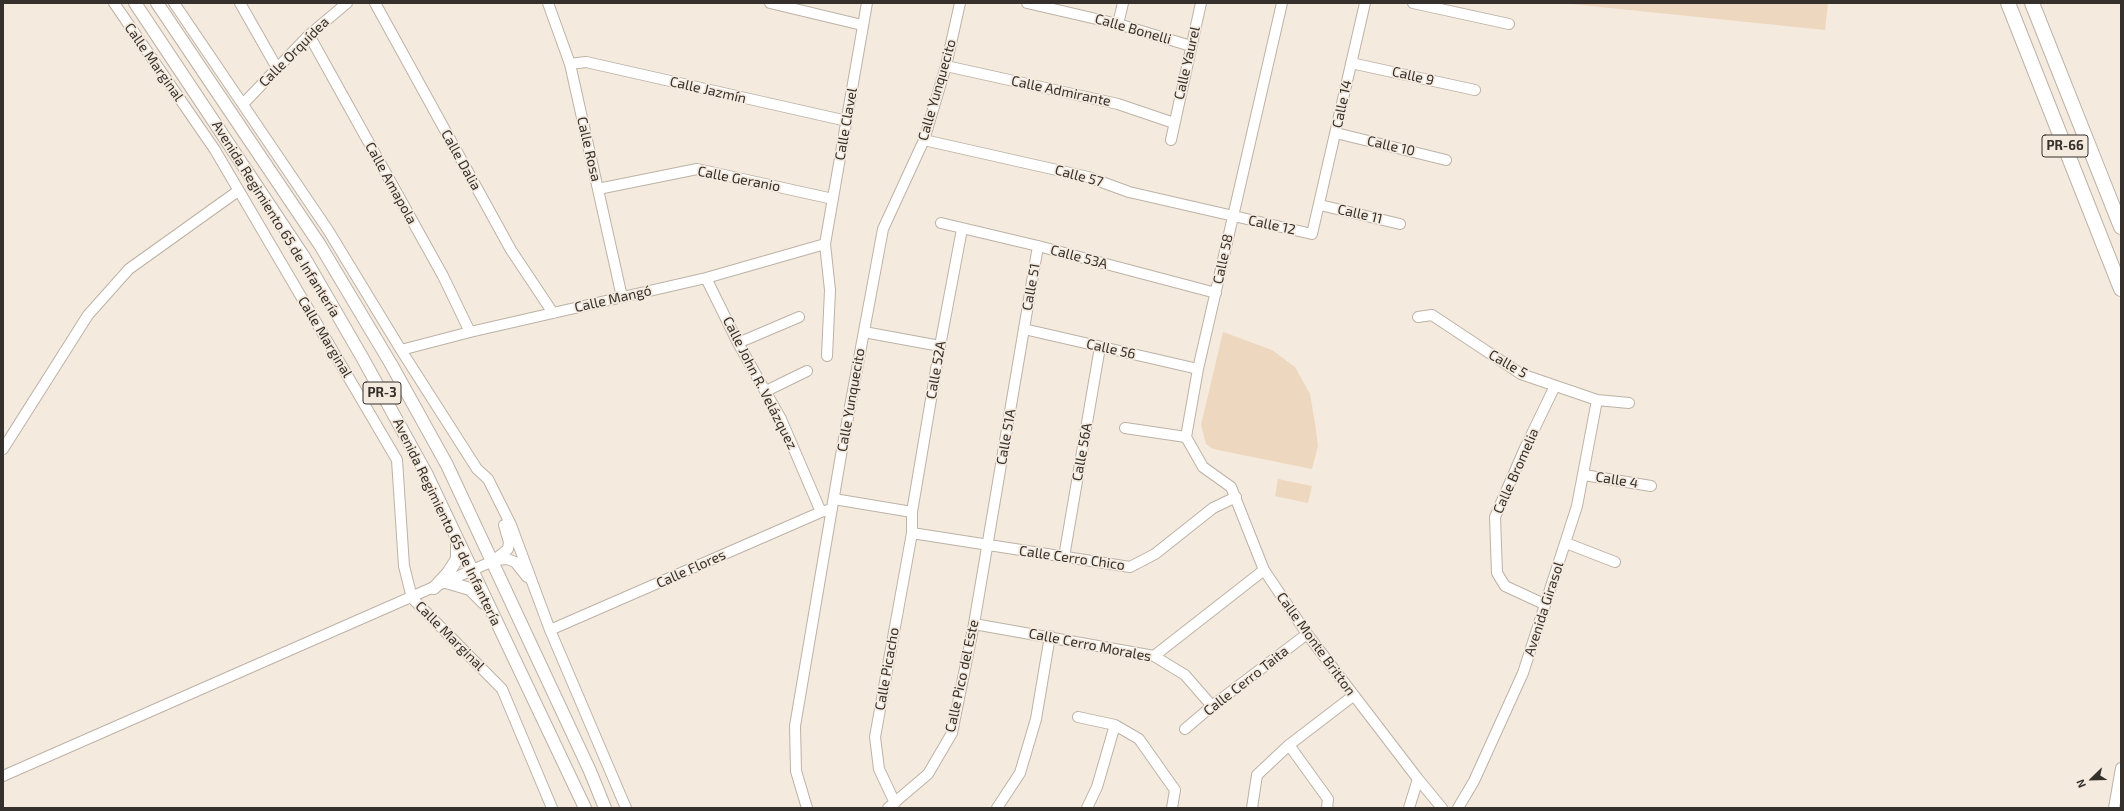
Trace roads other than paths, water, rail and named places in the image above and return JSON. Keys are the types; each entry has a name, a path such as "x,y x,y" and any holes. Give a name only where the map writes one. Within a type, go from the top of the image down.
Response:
{"highway":[{"name":"PR-66","path":"2008,3 2121,289"},
{"name":"PR-66","path":"2032,3 2121,227"}],"main road":[{"name":"Avenida Regimiento 65 de Infantería","path":"135,3 304,257 427,475 574,782 585,808"},
{"name":"Avenida Regimiento 65 de Infantería","path":"157,3 320,245 447,465 493,560 590,771 604,808"},
{"path":"434,588 448,573 457,559 458,550 455,534"},
{"path":"446,582 470,588 494,615"},
{"path":"590,771 608,808"},
{"path":"574,782 578,808"}],"street":[{"name":"Calle Marginal","path":"114,3 215,150 397,460 404,566 412,598 502,689 552,808"},
{"path":"3,776 412,598 493,560 508,549 509,542 506,530 477,469 401,350 328,230 174,3"},
{"path":"240,3 277,68"},
{"name":"Calle Orquídea","path":"243,104 309,35 348,3"},
{"name":"Calle Dalia","path":"375,3 511,250 553,313"},
{"name":"Calle Rosa","path":"548,3 570,64 622,297"},
{"path":"770,3 862,25"},
{"name":"Calle Clavel","path":"827,356 830,290 825,244 867,3"},
{"name":"Calle Yunquecito","path":"807,808 796,771 795,726 833,504 883,229 924,140 946,66 960,3"},
{"name":"Calle Bonelli","path":"1027,3 1042,5 1118,24 1191,46"},
{"path":"1118,24 1123,3"},
{"name":"Calle Yaurel","path":"1171,140 1201,3"},
{"name":"Calle 58","path":"1186,437 1198,369 1282,3"},
{"name":"Calle 14","path":"1312,234 1320,205 1365,3"},
{"path":"1413,3 1508,24"},
{"name":"Calle Amapola","path":"309,35 443,276 470,332"},
{"name":"Calle Jazmín","path":"570,64 586,62 847,121"},
{"name":"Calle 9","path":"1351,63 1475,90"},
{"name":"Calle Admirante","path":"946,66 1118,104 1174,123"},
{"name":"Calle 10","path":"1336,133 1446,160"},
{"name":"Calle 57","path":"924,140 1088,176 1129,192 1232,216"},
{"name":"Calle Geranio","path":"598,189 697,168 833,199"},
{"path":"3,449 88,315 129,268 238,191"},
{"name":"Calle 11","path":"1320,205 1400,224"},
{"name":"Calle 12","path":"1232,216 1312,234"},
{"name":"Calle 53A","path":"941,223 1038,246 1216,293"},
{"name":"Calle 52A","path":"912,533 912,512 940,346 962,229"},
{"name":"Calle Mangó","path":"401,350 470,332 706,278 825,244"},
{"name":"Calle 51","path":"1024,329 1038,246"},
{"name":"Calle John R. Velázquez","path":"706,278 738,343 781,419 821,512"},
{"name":"Calle 5","path":"1418,317 1432,315 1521,374 1597,400 1629,403"},
{"path":"738,343 799,317"},
{"name":"Calle 56","path":"1024,329 1198,369"},
{"name":"Calle 51A","path":"987,545 1024,329"},
{"path":"864,332 940,346"},
{"name":"Calle 56A","path":"1064,557 1100,347"},
{"path":"766,391 807,371"},
{"name":"Calle Bromelia","path":"1544,604 1505,586 1497,573 1495,516 1525,448 1555,386"},
{"name":"Avenida Girasol","path":"1458,808 1474,781 1523,673 1544,604 1566,543 1577,506 1597,400"},
{"path":"1125,428 1186,437 1203,467 1231,487 1236,497"},
{"path":"477,469 488,479 511,525 550,630 626,808"},
{"name":"Calle 4","path":"1584,475 1651,486"},
{"name":"Calle Cerro Chico","path":"912,533 1130,567 1155,554 1213,508 1236,497"},
{"name":"Calle Monte Britton","path":"1236,497 1264,570 1307,634 1353,696 1442,808"},
{"path":"833,504 912,512"},
{"name":"Calle Flores","path":"550,630 821,512 833,504"},
{"name":"Calle Picacho","path":"892,805 879,769 875,737 912,533"},
{"path":"1566,543 1616,562"},
{"name":"Calle Pico del Este","path":"892,805 928,774 952,733 974,624 987,545"},
{"path":"493,560 507,559 515,562 525,574 539,599"},
{"path":"1154,656 1264,570"},
{"name":"Calle Cerro Morales","path":"974,624 1050,636 1154,656 1185,675 1212,706"},
{"name":"Calle Cerro Taita","path":"1185,729 1212,706 1307,634"},
{"path":"997,808 1020,772 1036,719 1050,636"},
{"path":"1252,808 1257,775 1290,745 1353,696"},
{"path":"1078,717 1115,725 1138,739 1175,790 1172,808"},
{"path":"1087,808 1098,787 1115,725"},
{"path":"1290,745 1328,799 1327,808"},
{"path":"2114,808 2120,782 2121,768"},
{"path":"1409,808 1418,779"}]}
